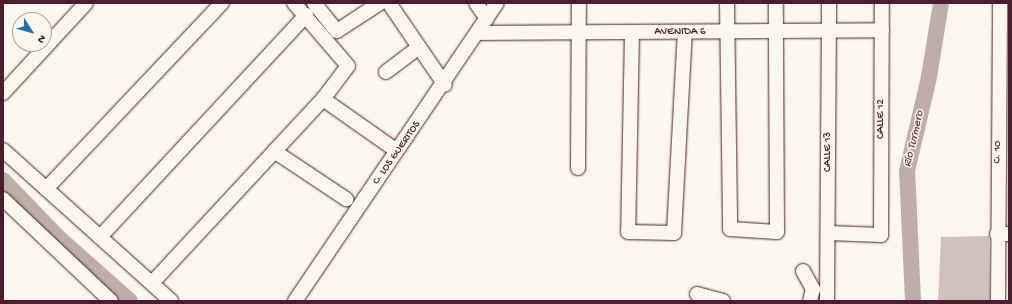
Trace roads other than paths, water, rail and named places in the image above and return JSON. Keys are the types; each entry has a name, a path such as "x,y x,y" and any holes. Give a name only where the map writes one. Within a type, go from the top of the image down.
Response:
{"street":[{"path":"3,93 86,3"},
{"path":"46,189 222,3"},
{"path":"152,284 323,99 342,74 347,61 294,3"},
{"path":"314,3 337,31 380,3"},
{"path":"389,3 445,85"},
{"path":"476,3 487,20"},
{"name":"C. LOS GUERITOS","path":"295,301 397,151 445,85 497,3"},
{"path":"578,168 579,3"},
{"path":"726,3 730,230 777,232 776,3"},
{"name":"CALLE 13","path":"827,301 829,3"},
{"name":"CALLE 12","path":"828,233 881,235 882,3"},
{"name":"C. 10","path":"998,301 1003,234 1004,89 1000,3"},
{"path":"100,237 306,15"},
{"name":"AVENIDA 6","path":"479,33 882,30"},
{"path":"632,32 628,232 674,233 685,32"},
{"path":"386,72 419,47"},
{"path":"323,99 397,151"},
{"path":"3,150 171,301"},
{"path":"274,151 346,199"},
{"path":"3,199 111,301"},
{"path":"803,271 813,289 810,301"},
{"path":"697,294 723,301"}],"waterway":[{"name":"Río Turmero","path":"913,301 907,171 929,77 941,3"},
{"path":"3,180 59,238 130,301"}]}
